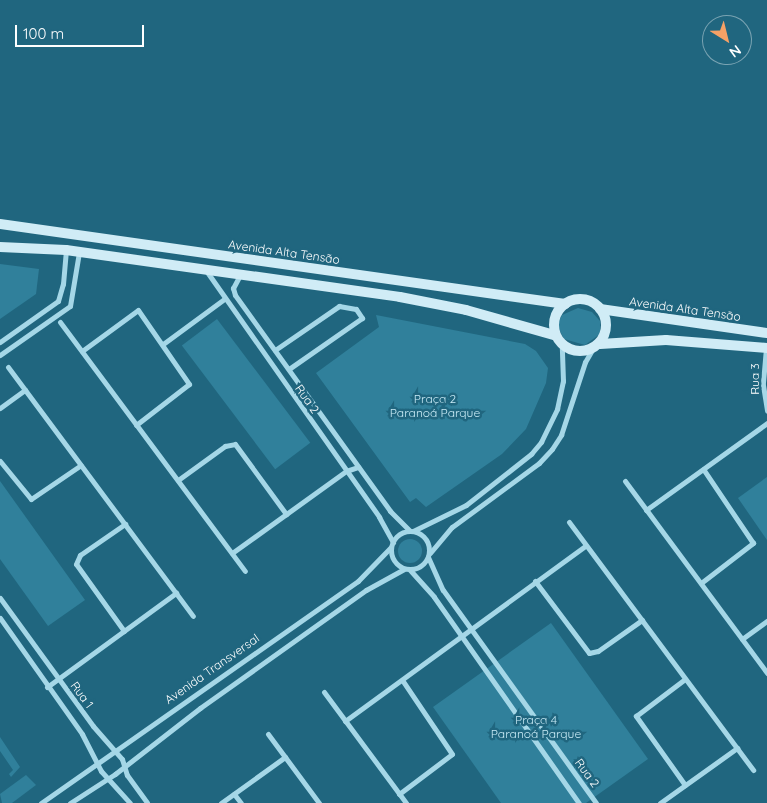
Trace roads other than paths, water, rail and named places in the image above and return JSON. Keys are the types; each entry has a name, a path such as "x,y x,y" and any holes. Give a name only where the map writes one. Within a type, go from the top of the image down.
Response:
{"street":[{"name":"Avenida Alta Tensão","path":"0,224 565,304"},
{"path":"0,247 66,250 400,297 466,310 554,335 562,344 576,348 666,340 766,348"},
{"path":"0,342 62,296 66,250"},
{"path":"0,355 70,306 79,252"},
{"name":"Rua 2","path":"205,269 224,299 379,517 392,544"},
{"name":"Rua 2","path":"240,275 233,288 234,293 390,511 411,531"},
{"path":"163,344 224,299"},
{"path":"554,335 554,316 565,304 577,302 600,309 608,327 596,346"},
{"path":"275,350 339,306 356,309 362,318 288,369"},
{"name":"Avenida Alta Tensāo","path":"600,309 767,333"},
{"path":"82,351 138,310 163,344 189,384 136,425"},
{"path":"60,322 245,571"},
{"name":"Avenida Transversal","path":"41,803 114,750 358,581 400,534 446,518 530,454 541,442 557,409 563,382 562,344"},
{"name":"Avenida Transversal","path":"70,803 108,778 358,596 407,569 421,566 452,527 539,463 552,449 562,435 585,362 596,346"},
{"name":"Rua 3","path":"766,348 763,385 767,410"},
{"path":"8,367 193,616"},
{"path":"0,408 25,390"},
{"path":"646,510 767,424"},
{"path":"178,480 225,446 235,444 286,514"},
{"path":"0,461 31,499 81,465"},
{"path":"232,553 346,471 358,467"},
{"path":"701,583 753,542 703,469"},
{"path":"625,481 767,672"},
{"path":"569,522 753,770"},
{"path":"124,631 76,564 80,555 125,524"},
{"path":"411,531 427,541 429,555"},
{"path":"392,544 392,558 407,569"},
{"path":"345,721 586,545"},
{"name":"Rua 2","path":"429,555 443,590 596,803"},
{"name":"Rua 2","path":"407,569 434,597 579,803"},
{"path":"535,582 589,653 598,651 642,620"},
{"path":"47,687 176,593"},
{"name":"Rua 1","path":"0,598 58,678 114,750 124,765 127,775 147,803"},
{"name":"Rua 1","path":"0,618 82,734 97,763 130,803"},
{"path":"742,639 767,621"},
{"path":"685,679 636,716 685,786"},
{"path":"400,794 452,754 402,680"},
{"path":"324,692 406,803"},
{"path":"268,734 319,803"},
{"path":"660,803 737,748"},
{"path":"222,803 285,757"},
{"path":"234,794 241,803"}],"park label":[{"name":"Praça 2 Paranoá Parque","path":"435,406"},
{"name":"Praça 4 Paranoá Parque","path":"536,727"}]}
